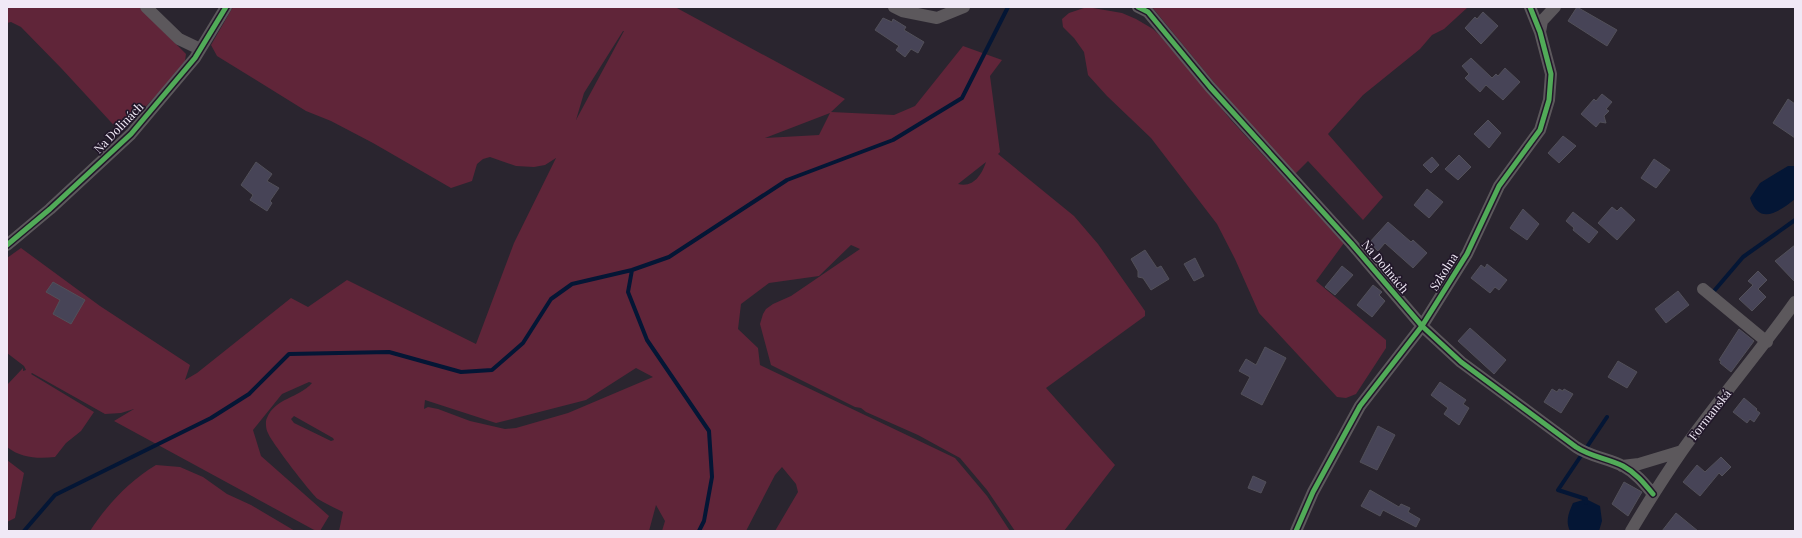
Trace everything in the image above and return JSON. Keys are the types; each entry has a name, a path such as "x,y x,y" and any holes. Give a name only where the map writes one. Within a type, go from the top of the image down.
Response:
{"street":[{"path":"146,7 179,39 200,49"},
{"name":"Na Dolinách","path":"7,245 131,134 200,49 226,7"},
{"path":"894,7 902,11 937,18 964,7"},
{"name":"Na Dolinách","path":"1138,7 1148,12 1210,87 1351,243 1422,326 1461,362 1576,447 1587,454 1622,466 1638,476 1653,494"},
{"name":"Szkolna","path":"1296,531 1313,492 1360,406 1422,326 1467,254 1500,186 1540,130 1549,100 1551,74 1540,32 1530,7"},
{"path":"1540,32 1542,21 1555,7"},
{"path":"1703,289 1767,342"},
{"name":"Formanská","path":"1632,531 1653,494 1682,451 1767,342 1795,302"},
{"path":"1622,466 1639,464 1682,451"}],"shaded area":[{"path":"7,7 139,7 186,54 185,61 182,68 121,133 21,27 11,22 7,23"},
{"path":"233,7 675,7 845,99 831,112 894,115 915,106 963,46 1002,60 990,76 1000,152 998,154 1074,216 1098,244 1145,311 1145,316 1046,388 1115,465 1064,531 1015,531 987,490 960,458 918,435 866,412 861,408 855,407 771,365 760,324 766,309 773,304 791,296 860,249 851,245 819,276 769,283 741,304 738,329 758,348 760,365 955,458 987,496 1010,531 775,531 798,492 796,484 782,467 775,475 746,531 662,531 665,521 656,505 649,531 339,531 343,512 321,501 314,495 270,438 266,428 266,419 271,411 281,402 307,388 312,383 309,382 282,394 253,430 261,456 329,516 320,531 316,531 114,421 134,409 121,413 105,414 32,373 31,374 94,412 81,431 66,443 55,457 36,458 24,456 12,451 7,447 7,385 23,368 23,371 26,370 24,366 7,353 7,258 21,248 100,306 190,365 185,380 197,373 291,298 308,307 347,280 476,344 514,243 556,158 545,165 534,167 516,166 490,157 483,159 477,164 472,181 451,188 373,143 331,121 306,111 217,56 211,45","holes":["623,31 624,31 576,120 584,93","830,113 819,135 765,138","986,162 980,175 973,182 964,185 958,184","636,368 653,377 568,413 516,428 505,429 470,421 438,409 428,407 424,409 425,400 496,423 586,400","294,416 333,438 334,440 331,441 294,423 291,419"]},
{"path":"1152,7 1468,7 1444,29 1432,35 1420,49 1363,95 1328,134 1383,197 1363,220 1308,161 1294,175 1248,124"},
{"path":"1084,8 1122,13 1153,29 1172,47 1230,119 1344,243 1316,281 1386,340 1386,348 1356,394 1346,398 1337,397 1259,313 1235,259 1217,224 1151,138 1107,96 1088,75 1084,52 1074,38 1063,27 1062,19 1069,13"},
{"path":"7,460 24,473 15,518 7,522"},
{"path":"156,465 180,467 203,477 227,494 251,505 295,531 90,531 119,494 137,478"}],"water":[{"path":"1788,166 1795,166 1795,199 1776,212 1764,214 1759,212 1754,207 1750,198 1760,183"},
{"path":"1586,499 1600,506 1602,521 1599,531 1570,531 1568,520 1573,503"}],"building":[{"path":"1577,7 1617,30 1607,46 1568,21"},
{"path":"1483,12 1498,26 1481,44 1465,28 1475,17 1477,19"},
{"path":"883,18 892,22 893,19 906,27 904,30 924,42 918,53 911,49 905,57 896,50 899,46 875,30"},
{"path":"1471,58 1492,78 1496,74 1498,76 1505,68 1520,82 1503,100 1486,85 1480,92 1465,78 1469,74 1462,66"},
{"path":"1602,94 1612,102 1606,109 1609,111 1604,116 1606,123 1600,122 1596,127 1581,114 1594,99 1596,101"},
{"path":"1788,99 1795,104 1795,138 1773,123"},
{"path":"1488,120 1501,133 1489,148 1474,134"},
{"path":"1563,136 1576,146 1559,163 1548,153"},
{"path":"1459,155 1471,167 1458,180 1445,169"},
{"path":"1432,157 1439,165 1431,173 1423,165"},
{"path":"1654,159 1670,170 1656,188 1641,178"},
{"path":"256,162 272,174 267,181 279,188 270,201 272,203 267,211 250,200 253,195 241,185"},
{"path":"1427,189 1443,202 1429,218 1414,205"},
{"path":"1612,207 1617,211 1621,207 1635,220 1617,240 1598,223"},
{"path":"1523,209 1539,224 1527,240 1510,228"},
{"path":"1573,212 1598,232 1589,243 1573,230 1574,228 1566,221"},
{"path":"1388,222 1411,242 1413,240 1427,253 1413,268 1385,243 1378,251 1369,243"},
{"path":"1795,245 1795,282 1775,261"},
{"path":"1145,250 1157,268 1161,266 1169,279 1151,290 1143,278 1138,277 1138,271 1131,259"},
{"path":"1195,258 1204,276 1194,281 1184,264"},
{"path":"1487,264 1507,280 1499,290 1495,287 1490,293 1471,278 1481,265 1485,268"},
{"path":"1342,266 1353,275 1335,295 1325,287"},
{"path":"1758,271 1767,280 1758,289 1766,297 1752,311 1739,299 1753,285 1748,281"},
{"path":"53,282 85,300 71,324 53,314 60,300 46,292"},
{"path":"1373,285 1382,292 1379,295 1385,301 1372,317 1357,305"},
{"path":"1678,291 1689,305 1666,323 1655,309"},
{"path":"1470,328 1506,360 1494,374 1458,341"},
{"path":"1739,329 1754,341 1731,372 1720,363 1721,361 1719,360"},
{"path":"1265,347 1286,358 1262,405 1241,394 1250,377 1239,371 1246,359 1256,365"},
{"path":"1618,361 1637,372 1627,388 1608,377"},
{"path":"1440,382 1466,400 1463,404 1469,408 1459,425 1444,414 1448,408 1431,395"},
{"path":"1552,389 1557,392 1559,389 1563,391 1564,389 1573,394 1561,413 1544,402"},
{"path":"1744,398 1760,413 1754,422 1750,419 1747,423 1733,412"},
{"path":"1378,426 1395,435 1377,470 1360,462"},
{"path":"1721,457 1731,467 1722,476 1719,473 1700,496 1683,482 1697,465 1705,472"},
{"path":"1253,476 1266,482 1261,493 1248,488"},
{"path":"1624,482 1642,492 1628,516 1612,504"},
{"path":"1370,490 1399,507 1401,504 1410,508 1408,512 1420,519 1416,527 1383,510 1380,516 1361,506"},
{"path":"1676,513 1698,531 1662,531"}],"waterway":[{"path":"24,531 55,495 211,418 249,394 289,354 389,352 461,372 492,370 523,343 551,299 572,284 632,270 669,257 787,180 893,140 962,98 1008,7"},
{"path":"1714,291 1743,257 1795,220"},
{"path":"632,270 628,292 647,340 709,431 712,477 704,521 699,531"},
{"path":"1586,503 1586,499 1558,490 1607,417"}],"cycle path":[{"path":"7,245 50,209 131,134 195,58 226,7"},
{"path":"1138,7 1148,12 1210,87 1351,243 1422,326 1461,362 1576,447 1587,453 1617,463 1628,469 1640,478 1653,494"},
{"path":"1296,531 1313,492 1360,406 1422,326 1467,254 1499,186 1540,130 1549,100 1551,74 1540,32 1530,7"}]}
